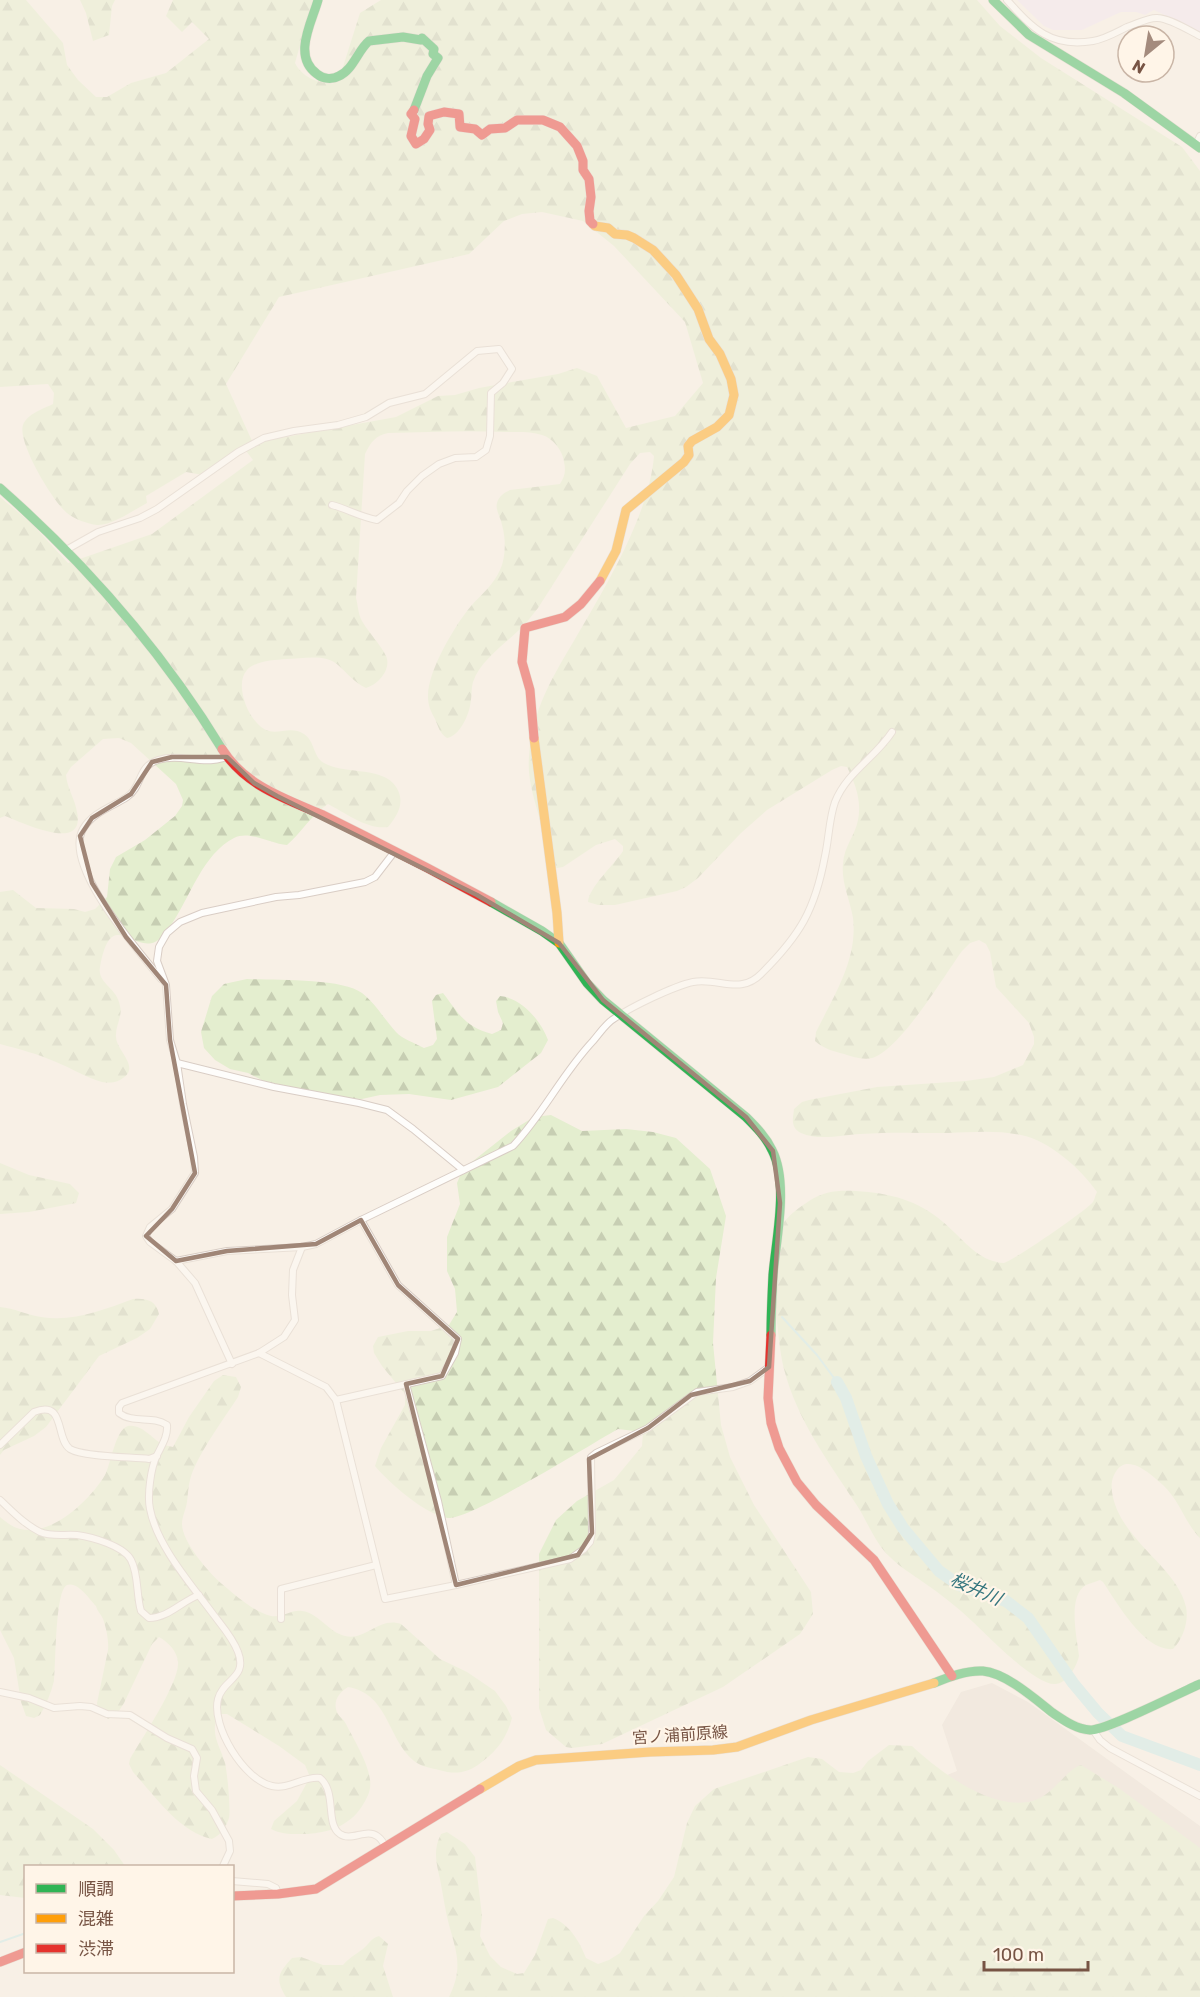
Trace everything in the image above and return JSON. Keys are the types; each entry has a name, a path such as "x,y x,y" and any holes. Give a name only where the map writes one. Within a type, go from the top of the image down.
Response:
{"street":[{"path":"318,0 304,45 304,53 310,69 319,76 329,78 340,76 358,56 366,42 372,40 403,37 421,40 422,38 434,49 433,54 438,58 437,62 427,78 418,105 411,114 415,119 411,136 414,143 416,144 428,135 429,116 439,112 457,113 460,116 460,128 475,129 482,135 490,129 505,128 517,120 543,120 560,127 577,146 583,161 583,170 589,179 590,221 595,226 608,228 615,234 634,238 653,250 676,275 698,309 709,339 720,354 735,391 727,418 710,432 692,441 688,446 689,456 684,462 626,510 613,558 602,579 578,609 550,623 536,623 525,628 522,662 530,690 559,943"},
{"path":"993,0 1030,37 1060,57 1096,76 1199,143"},
{"path":"1007,0 1026,21 1039,32 1053,39 1070,42 1094,41 1142,21 1159,18 1200,36"},
{"path":"66,550 98,532 140,518 157,509 244,449 264,438 338,425 366,417 388,403 425,394 477,351 499,349 512,369 503,383 491,393 490,436 486,450 476,457 455,458 439,464 422,476 399,503 376,520 332,505"},
{"path":"0,488 30,514 84,568 170,671 199,711 227,757 254,783 395,851 522,918 559,943 587,983 620,1014 746,1117 762,1134 773,1151 779,1173 780,1203 773,1277 768,1398 771,1423 779,1448 797,1482 816,1505 874,1560 951,1676"},
{"path":"176,1261 227,1251 302,1247 316,1244 513,1146 532,1126 578,1057 620,1014 691,982 745,985 752,982 765,971 800,928 813,906 825,856 830,822 840,792 854,771 884,744 892,732"},
{"path":"166,985 126,937 92,883 82,858 80,836 92,818 131,794 142,772 152,762 172,757 213,760 227,757"},
{"path":"232,1364 195,1283 176,1261 150,1242 146,1233 172,1209 195,1173 177,1063 170,1040 166,985 157,961 159,947 167,933 180,922 202,913 365,882 375,877 395,851"},
{"path":"177,1063 274,1087 387,1110 463,1170"},
{"path":"336,1400 442,1376 455,1353 458,1339 398,1285 362,1220"},
{"path":"302,1247 292,1276 295,1320 284,1337 259,1353 130,1400 119,1407 119,1413 128,1418 152,1419 167,1425 168,1431 157,1456 150,1489 149,1507 176,1563 234,1642 240,1658 239,1671 220,1694 216,1710 221,1729 245,1768 258,1779 267,1785 277,1787 287,1786 306,1778 320,1778 326,1782 329,1790 334,1822 338,1832 347,1836 369,1833 378,1836 386,1847"},
{"path":"259,1353 326,1387 336,1400 385,1599 539,1567 578,1555 590,1542 592,1533 591,1457 648,1428 697,1392 733,1387 750,1381 769,1367"},
{"path":"406,1384 438,1501 456,1585"},
{"path":"0,1445 34,1412 41,1409 48,1410 57,1419 64,1442 71,1450 149,1459 157,1456"},
{"path":"0,1500 12,1513 41,1532 51,1535 84,1536 124,1552 135,1570 141,1611 149,1618 160,1617 192,1596 199,1595"},
{"path":"282,1619 281,1590 376,1565"},
{"name":"宮ノ浦前原線","path":"234,1896 316,1889 519,1766 536,1760 737,1747 811,1720 918,1689 951,1676 982,1671 995,1674 1020,1688 1078,1728 1097,1728"},
{"path":"1200,1684 1121,1720 1097,1728 1100,1740 1110,1748 1200,1796"},
{"path":"0,1692 29,1698 54,1708 91,1707 107,1714 129,1716 166,1738 192,1749 197,1758 194,1776 196,1791 212,1810 229,1841 230,1851 223,1865"},
{"path":"234,1881 268,1884 276,1888 278,1894"},
{"path":"0,1962 24,1953"}],"highlighted area":[{"path":"172,757 227,757 254,783 277,796 477,895 559,943 603,1000 746,1117 773,1151 780,1203 769,1367 750,1381 691,1395 648,1428 589,1459 592,1533 578,1555 456,1585 406,1384 442,1376 458,1339 398,1285 361,1220 316,1244 227,1251 176,1261 146,1236 172,1209 195,1173 170,1040 166,985 126,937 92,883 80,836 92,818 131,794 152,762"}],"shaded area":[{"path":"1017,0 1200,0 1200,32 1154,10 1145,15 1136,12 1121,12 1082,30 1053,30 1044,26"},
{"path":"992,1683 1028,1702 1200,1826 1200,1921 992,1997 927,1783 957,1771 942,1725 961,1692"}],"green space":[{"path":"0,0 26,0 63,43 67,65 78,80 96,97 107,97 131,83 166,73 209,39 192,22 182,32 166,16 173,0 313,0 295,63 311,78 333,84 342,70 360,13 381,0 977,0 1000,26 1041,58 1182,147 1200,171 1200,1538 1169,1491 1141,1468 1128,1464 1122,1465 1112,1480 1112,1492 1117,1509 1125,1524 1172,1578 1181,1592 1187,1618 1182,1635 1173,1649 1163,1648 1142,1635 1100,1580 1086,1585 1080,1590 1077,1598 1075,1628 1079,1656 1071,1674 1064,1681 1055,1684 1046,1682 1024,1669 955,1606 885,1552 814,1440 790,1388 781,1354 775,1305 774,1248 780,1228 793,1213 809,1201 826,1193 844,1191 880,1194 902,1199 933,1214 979,1254 1003,1263 1078,1215 1093,1202 1097,1192 1064,1157 1043,1143 1021,1135 1003,1132 882,1133 823,1137 801,1133 795,1128 794,1109 802,1102 877,1087 994,1077 1023,1065 1034,1044 1029,1023 996,987 990,952 986,944 979,940 970,943 962,951 908,1027 883,1052 872,1058 858,1058 829,1049 815,1041 816,1032 843,977 854,933 853,918 844,884 843,864 845,852 857,826 859,806 855,786 847,767 841,766 832,770 767,810 741,833 698,878 677,891 615,905 598,905 588,902 597,883 623,851 623,846 615,839 596,845 563,867 557,868 549,864 529,774 534,724 551,681 612,574 635,526 650,479 654,456 650,452 640,453 630,464 538,608 482,666 473,682 470,706 465,720 455,734 447,738 440,730 430,708 429,687 437,662 457,625 494,580 502,565 505,542 497,508 498,501 510,490 560,484 565,473 563,458 557,446 550,439 528,432 388,433 374,440 365,454 356,598 362,621 386,656 387,666 383,676 366,688 333,661 327,659 276,660 250,667 243,677 242,685 250,713 262,728 273,732 290,730 304,734 324,763 340,769 378,775 393,783 400,795 400,806 395,817 388,827 372,826 328,804 287,845 253,836 234,838 223,845 206,864 180,911 160,938 155,942 146,943 116,935 110,939 105,949 100,973 101,978 115,994 120,1006 116,1037 127,1059 129,1070 120,1080 102,1082 62,1064 0,1044 0,892 13,890 36,908 74,909 85,912 95,909 107,897 110,869 116,857 145,840 175,816 183,800 176,784 131,743 119,738 103,739 71,767 66,775 77,812 77,824 72,831 50,832 5,816 0,818 0,497 31,523 68,563 152,534 253,460 243,447 203,475 186,472 146,496 147,503 122,517 103,525 90,524 73,517 61,507 45,485 25,444 23,425 25,421 36,412 53,404 54,393 48,384 0,387","holes":["542,212 583,221 614,246 685,322 703,383 675,416 626,428 597,376 577,368 455,395 438,396 396,417 253,443 226,384 279,297 469,254 504,221 522,214"]},
{"path":"80,0 115,0 112,6 109,35 93,41"},
{"path":"247,979 324,982 353,988 367,997 399,1034 424,1048 433,1045 437,1039 432,1001 436,995 443,993 469,1023 492,1034 501,1030 503,1023 496,1001 500,996 516,1001 530,1012 541,1025 548,1040 541,1053 498,1087 451,1100 409,1094 380,1095 362,1099 302,1096 275,1087 248,1073 230,1069 215,1060 204,1048 201,1032 212,996 224,984"},
{"path":"551,1115 582,1131 626,1129 653,1132 676,1138 710,1169 726,1216 716,1278 713,1343 721,1425 730,1457 754,1505 811,1592 813,1614 800,1634 723,1687 602,1744 572,1748 566,1747 546,1730 539,1708 539,1554 556,1520 577,1501 614,1480 642,1446 643,1432 618,1429 481,1507 448,1518 439,1516 419,1505 398,1489 375,1466 381,1448 405,1405 405,1394 382,1366 374,1353 373,1346 378,1337 408,1331 431,1331 449,1325 457,1312 455,1289 447,1271 447,1237 460,1204 457,1183 463,1169 511,1131 534,1117"},
{"path":"0,1163 29,1175 70,1184 79,1193 76,1203 29,1212 0,1214"},
{"path":"133,1299 146,1300 158,1309 159,1314 150,1329 137,1338 99,1356 46,1427 34,1436 4,1450 0,1455 0,1307 41,1317 65,1318 88,1314"},
{"path":"223,1375 236,1377 241,1387 238,1397 193,1471 182,1521 186,1539 204,1565 239,1598 258,1611 271,1616 280,1616 295,1611 308,1612 339,1634 352,1637 386,1623 401,1624 440,1659 467,1672 495,1691 512,1718 510,1726 495,1750 473,1768 454,1773 417,1763 399,1743 372,1699 362,1691 348,1687 338,1696 336,1709 362,1755 369,1773 370,1788 363,1805 352,1818 341,1826 322,1832 289,1834 271,1829 274,1821 297,1801 310,1777 305,1765 227,1714 218,1714 215,1733 226,1767 229,1818 221,1833 212,1839 200,1835 178,1821 133,1772 129,1764 130,1759 167,1696 177,1671 176,1654 172,1647 159,1637 152,1644 124,1703 117,1714 108,1719 98,1710 97,1703 108,1650 104,1622 96,1606 83,1592 75,1586 67,1585 63,1590 58,1613 54,1681 40,1715 34,1718 26,1716 21,1702 14,1658 0,1630 0,1517 20,1529 32,1530 57,1522 80,1505 98,1485 105,1475 117,1440 124,1429 128,1426 138,1427 160,1443 173,1447 189,1417 214,1381"},
{"path":"889,1745 912,1746 953,1779 987,1797 1005,1802 1022,1803 1038,1799 1050,1791 1070,1771 1081,1765 1120,1789 1200,1848 1200,1997 449,1997 456,1978 457,1961 436,1862 437,1845 441,1834 447,1832 465,1844 475,1857 482,1916 480,1936 490,1956 501,1967 517,1974 524,1973 535,1955 548,1919 553,1918 573,1934 586,1958 598,1964 620,1953 644,1916 658,1901 674,1877 687,1823 695,1806 714,1789 808,1757 822,1759 839,1772 853,1773 861,1770 868,1761"},
{"path":"0,1765 93,1829 114,1850 124,1865 24,1865 24,1898 0,1895"},
{"path":"379,1936 388,1944 383,1966 393,1997 286,1997 279,1981 281,1972 292,1958 301,1957 323,1965 343,1965"}],"waterway":[{"path":"782,1317 817,1355 837,1382"},
{"name":"桜井川","path":"837,1382 846,1398 866,1456 888,1504 903,1528 939,1571 959,1585 1006,1601 1028,1618 1073,1683 1098,1713 1122,1736 1200,1765"},
{"path":"0,1942 24,1934"}],"traffic: fast":[{"path":"318,0 308,28 305,48 310,67 322,77 333,78 344,73 369,41 403,37 421,40 422,38 434,49 433,54 438,58 427,76 414,110"},
{"path":"993,0 1029,35 1124,93 1200,148"},
{"path":"0,488 63,547 121,610 174,678 222,749"},
{"path":"491,902 559,943 587,983 603,1000 746,1117 767,1141 777,1163 781,1195 773,1275 771,1335"},
{"path":"934,1683 971,1672 992,1673 1020,1688 1066,1722 1090,1730 1127,1718 1200,1684"}],"traffic: slow":[{"path":"593,224 608,228 615,234 634,238 653,250 676,275 698,309 709,339 720,354 731,379 734,395 729,415 717,427 692,441 688,446 689,455 684,462 626,510 616,551 600,581"},
{"path":"534,738 559,943"},
{"path":"480,1789 519,1766 536,1760 737,1747 811,1720 934,1683"}],"traffic: jam":[{"path":"414,110 411,114 415,119 411,136 416,144 424,139 430,130 429,116 444,112 459,114 460,127 475,129 482,135 490,129 505,128 517,120 543,120 560,127 577,146 583,161 583,170 589,179 591,197 589,211 590,221 593,224"},
{"path":"534,738 530,690 522,662 525,628 565,617 581,604 600,581"},
{"path":"222,749 242,773 267,790 323,815 491,902"},
{"path":"771,1335 768,1398 771,1423 779,1448 797,1482 816,1505 874,1560 952,1676"},
{"path":"234,1896 316,1889 480,1789"},
{"path":"0,1962 24,1953"}]}
